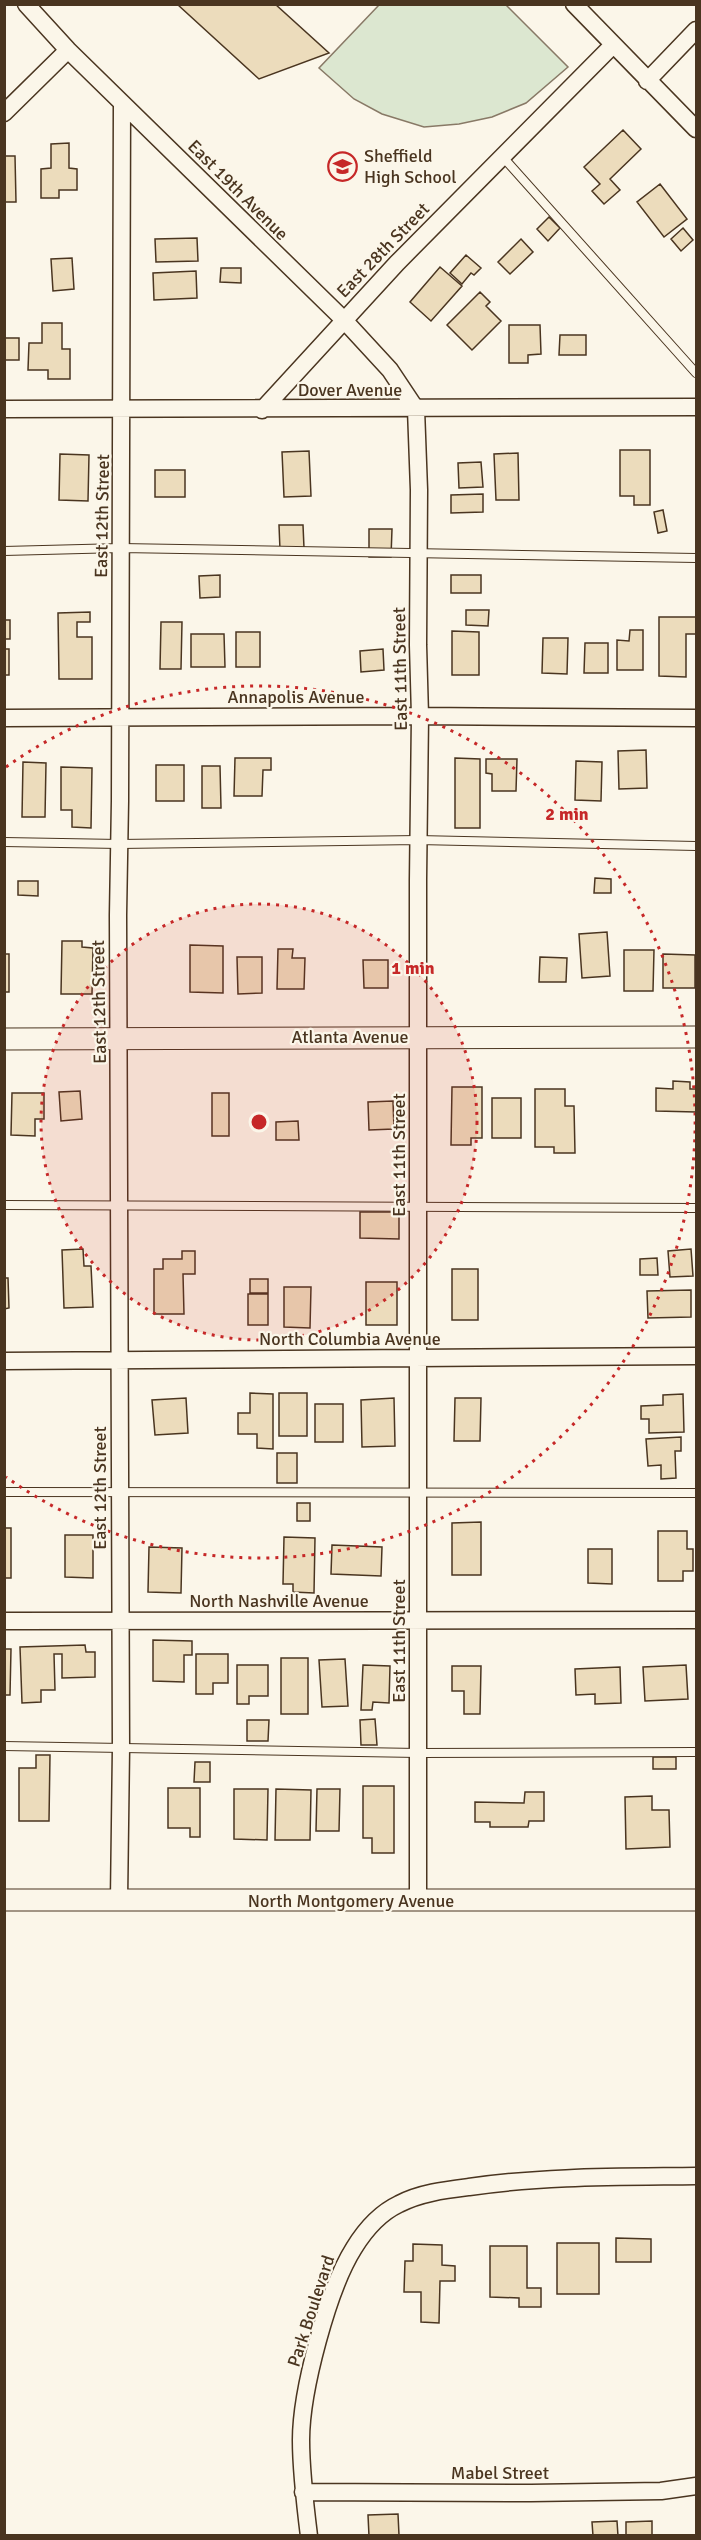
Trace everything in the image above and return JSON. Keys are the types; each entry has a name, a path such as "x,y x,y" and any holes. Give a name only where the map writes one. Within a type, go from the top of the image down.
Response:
{"street":[{"name":"East 19th Avenue","path":"26,4 122,104 343,320 390,370 416,409"},
{"path":"574,4 696,129"},
{"path":"647,81 696,30"},
{"name":"East 28th Street","path":"262,410 343,320 613,45"},
{"path":"4,113 68,50"},
{"name":"East 12th Street","path":"120,1900 119,718 122,104"},
{"name":"Dover Avenue","path":"4,409 696,407"},
{"name":"East 11th Street","path":"416,409 420,716 417,1037 418,1901"},
{"name":"Annapolis Avenue","path":"4,718 420,716 696,718"},
{"name":"Atlanta Avenue","path":"4,1039 696,1037"},
{"name":"North Columbia Avenue","path":"4,1361 696,1356"},
{"name":"North Nashville Avenue","path":"4,1621 696,1620"},
{"name":"North Montgomery Avenue","path":"4,1900 696,1900"},
{"name":"Park Boulevard","path":"309,2535 303,2492 303,2418 310,2374 335,2290 352,2250 379,2217 398,2204 418,2196 486,2184 564,2178 696,2176"},
{"name":"Mabel Street","path":"303,2492 661,2491 696,2486"}],"lane":[{"path":"502,156 696,373"},
{"path":"4,551 121,548 696,558"},
{"path":"4,842 119,844 418,840 696,846"},
{"path":"4,1206 696,1208"},
{"path":"4,1492 696,1492"},
{"path":"4,1746 418,1752 696,1752"}],"green space":[{"path":"379,5 506,5 568,67 526,103 492,117 459,124 424,127 382,114 354,99 319,68"}],"building":[{"path":"177,4 275,4 329,53 259,79"},
{"path":"623,130 641,149 610,179 620,190 604,204 592,191 600,184 584,167"},
{"path":"69,143 69,168 77,169 77,190 59,190 59,198 41,198 41,169 51,168 51,144"},
{"path":"4,156 15,156 16,202 4,202"},
{"path":"660,184 687,219 664,237 637,202"},
{"path":"549,217 560,228 548,241 537,229"},
{"path":"683,228 693,240 681,251 671,239"},
{"path":"197,238 198,261 156,262 155,239"},
{"path":"521,239 533,252 510,274 498,262"},
{"path":"466,255 481,268 474,275 471,273 462,284 450,273"},
{"path":"72,258 74,289 53,291 51,259"},
{"path":"440,267 462,286 431,321 410,302"},
{"path":"221,268 241,268 241,283 220,282"},
{"path":"196,271 197,298 154,300 153,273"},
{"path":"480,292 490,302 486,306 501,321 472,350 447,325"},
{"path":"42,323 62,323 62,349 70,349 70,379 48,379 48,370 28,370 29,343 42,343"},
{"path":"509,325 540,325 541,354 528,355 528,363 509,363"},
{"path":"560,335 586,335 586,355 559,355"},
{"path":"4,338 19,338 19,360 4,360"},
{"path":"620,450 650,450 650,505 634,505 634,496 620,496"},
{"path":"309,451 311,496 284,497 282,452"},
{"path":"518,453 519,500 496,500 494,454"},
{"path":"60,454 89,455 88,501 59,500"},
{"path":"481,462 483,487 459,488 458,463"},
{"path":"155,470 185,470 185,497 155,497"},
{"path":"483,494 483,512 451,513 451,495"},
{"path":"663,510 667,531 658,533 654,512"},
{"path":"279,525 303,525 304,548 280,550"},
{"path":"369,529 392,529 391,557 369,557"},
{"path":"220,575 220,597 200,598 199,576"},
{"path":"451,575 481,575 481,593 451,593"},
{"path":"466,610 489,610 488,626 466,625"},
{"path":"90,612 90,622 77,622 77,637 92,637 92,679 59,679 58,613"},
{"path":"659,617 696,617 696,634 686,634 686,677 659,676"},
{"path":"4,620 10,620 10,639 4,639"},
{"path":"161,622 182,622 181,669 160,669"},
{"path":"630,630 643,630 643,670 617,670 617,640 629,641"},
{"path":"452,631 479,632 479,675 452,675"},
{"path":"236,632 260,632 260,667 236,667"},
{"path":"191,634 224,634 225,667 191,667"},
{"path":"543,638 568,638 567,674 542,673"},
{"path":"585,643 608,643 608,673 584,673"},
{"path":"4,649 9,649 9,675 4,675"},
{"path":"383,649 384,670 361,672 360,651"},
{"path":"646,750 647,788 619,789 618,751"},
{"path":"235,758 271,758 271,770 263,770 262,796 234,796"},
{"path":"455,758 480,759 480,828 455,828"},
{"path":"486,759 517,759 516,791 492,791 492,774 486,773"},
{"path":"576,761 602,762 601,801 575,800"},
{"path":"23,762 46,763 45,817 22,817"},
{"path":"156,765 184,765 184,801 156,801"},
{"path":"202,766 220,766 221,808 202,808"},
{"path":"61,767 92,768 91,828 72,827 72,810 61,810"},
{"path":"595,878 611,879 611,893 594,893"},
{"path":"18,881 38,881 38,896 18,895"},
{"path":"607,932 610,976 582,978 579,934"},
{"path":"62,941 82,941 82,947 93,948 92,994 61,994"},
{"path":"190,945 223,946 223,993 190,992"},
{"path":"278,949 293,949 292,958 305,958 304,989 277,989"},
{"path":"624,950 654,950 653,991 624,991"},
{"path":"4,954 9,954 9,992 4,992"},
{"path":"663,954 695,955 695,988 663,988"},
{"path":"237,957 262,957 262,993 238,994"},
{"path":"540,957 567,958 566,982 539,982"},
{"path":"363,960 388,960 388,988 364,988"},
{"path":"673,1081 690,1082 690,1089 696,1089 696,1112 656,1111 656,1088 673,1089"},
{"path":"452,1087 482,1087 482,1138 471,1138 471,1145 451,1145"},
{"path":"535,1089 565,1089 565,1106 574,1106 575,1153 554,1153 554,1147 535,1147"},
{"path":"80,1091 82,1119 61,1121 59,1092"},
{"path":"12,1093 44,1093 44,1119 35,1119 35,1136 11,1135"},
{"path":"212,1093 229,1093 229,1136 212,1136"},
{"path":"492,1098 521,1098 521,1138 492,1138"},
{"path":"393,1101 394,1129 369,1130 368,1102"},
{"path":"298,1121 299,1140 276,1140 276,1122"},
{"path":"360,1212 399,1212 399,1239 360,1238"},
{"path":"83,1249 84,1266 91,1266 93,1307 64,1308 62,1250"},
{"path":"691,1249 693,1276 670,1277 668,1251"},
{"path":"182,1251 195,1251 195,1274 183,1274 184,1314 154,1314 154,1269 163,1269 163,1259 182,1259"},
{"path":"657,1258 658,1275 640,1275 640,1259"},
{"path":"452,1269 478,1269 478,1320 452,1320"},
{"path":"4,1278 8,1278 9,1308 4,1309"},
{"path":"250,1279 268,1279 268,1293 250,1293"},
{"path":"366,1282 397,1282 397,1325 366,1325"},
{"path":"284,1287 311,1287 310,1328 284,1327"},
{"path":"691,1290 691,1317 648,1318 647,1291"},
{"path":"248,1294 268,1294 268,1325 248,1325"},
{"path":"250,1393 273,1394 273,1449 257,1448 257,1434 238,1434 238,1413 250,1413"},
{"path":"279,1393 307,1393 307,1436 279,1436"},
{"path":"683,1394 684,1432 649,1433 649,1419 641,1419 641,1406 663,1405 663,1395"},
{"path":"186,1398 188,1433 155,1435 152,1400"},
{"path":"394,1398 395,1446 362,1447 361,1400"},
{"path":"455,1398 481,1398 480,1441 454,1441"},
{"path":"315,1404 343,1404 343,1442 315,1442"},
{"path":"681,1437 681,1451 675,1451 676,1478 661,1479 661,1465 648,1466 646,1439"},
{"path":"277,1453 297,1453 297,1483 277,1483"},
{"path":"297,1503 310,1503 310,1521 297,1521"},
{"path":"481,1522 481,1575 452,1575 452,1523"},
{"path":"4,1528 11,1528 11,1578 4,1578"},
{"path":"658,1531 687,1531 687,1549 693,1549 693,1571 683,1571 683,1581 658,1581"},
{"path":"65,1535 93,1535 93,1578 65,1577"},
{"path":"284,1537 315,1538 314,1593 293,1592 293,1584 283,1584"},
{"path":"332,1545 382,1547 381,1576 331,1574"},
{"path":"149,1547 182,1548 181,1593 148,1592"},
{"path":"588,1549 612,1549 612,1584 588,1583"},
{"path":"153,1640 192,1641 192,1655 184,1655 184,1682 153,1681"},
{"path":"85,1645 86,1652 95,1652 95,1677 62,1678 62,1654 54,1654 55,1690 41,1690 41,1702 22,1703 20,1647"},
{"path":"4,1649 11,1649 10,1695 4,1695"},
{"path":"196,1654 228,1654 228,1683 213,1683 213,1694 196,1694"},
{"path":"281,1658 308,1658 308,1714 281,1714"},
{"path":"345,1659 348,1706 322,1707 319,1660"},
{"path":"237,1665 268,1665 268,1696 249,1696 249,1704 237,1704"},
{"path":"363,1665 390,1666 389,1703 373,1702 372,1710 361,1710"},
{"path":"686,1665 688,1699 645,1701 643,1667"},
{"path":"452,1666 481,1666 480,1714 464,1714 464,1691 452,1691"},
{"path":"620,1667 621,1703 595,1704 595,1694 576,1695 575,1669"},
{"path":"375,1719 377,1745 361,1745 360,1720"},
{"path":"247,1720 269,1720 268,1741 247,1741"},
{"path":"36,1755 50,1755 49,1821 19,1821 19,1768 36,1768"},
{"path":"653,1757 676,1757 676,1769 653,1769"},
{"path":"195,1762 210,1762 210,1782 194,1782"},
{"path":"363,1786 394,1786 394,1853 372,1853 372,1838 363,1838"},
{"path":"168,1788 200,1788 200,1837 190,1837 190,1828 168,1828"},
{"path":"234,1789 268,1789 267,1840 234,1839"},
{"path":"276,1789 311,1790 310,1840 275,1840"},
{"path":"317,1789 340,1789 339,1831 316,1831"},
{"path":"525,1792 544,1792 544,1821 529,1821 528,1827 490,1827 490,1822 475,1822 475,1802 524,1803"},
{"path":"652,1796 652,1810 669,1810 670,1847 626,1849 625,1797"},
{"path":"616,2238 651,2239 651,2262 616,2262"},
{"path":"557,2243 599,2243 599,2294 557,2294"},
{"path":"413,2244 442,2245 442,2265 455,2266 455,2281 440,2281 439,2323 421,2322 421,2292 404,2292 405,2261 413,2261"},
{"path":"490,2246 527,2246 527,2288 541,2288 541,2307 519,2307 519,2298 490,2297"},
{"path":"398,2514 399,2535 408,2536 369,2536 368,2515"},
{"path":"617,2521 618,2536 593,2536 592,2522"},
{"path":"652,2521 652,2536 626,2536 626,2522"}],"place":[{"name":"Sheffield High School","path":"343,166"}]}
